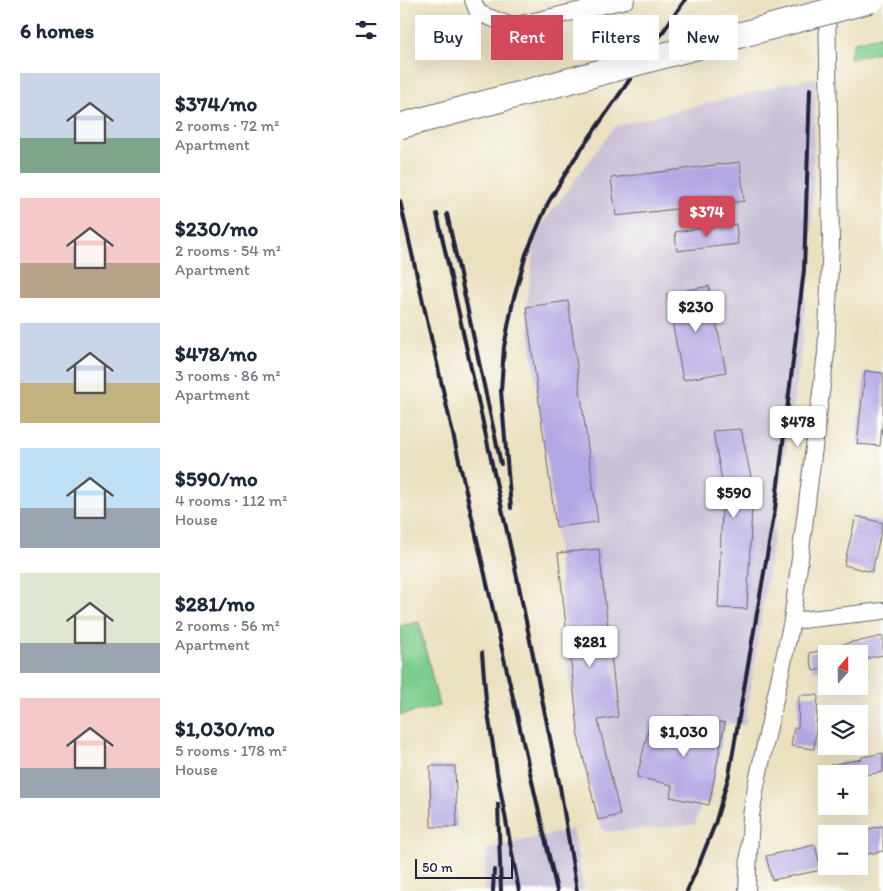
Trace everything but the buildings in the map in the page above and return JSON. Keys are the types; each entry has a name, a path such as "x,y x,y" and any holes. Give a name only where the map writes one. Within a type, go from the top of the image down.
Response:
{"main road":[{"path":"400,112 819,0"},
{"path":"400,126 871,0"}],"street":[{"path":"473,0 478,13 512,26 626,0"},
{"path":"747,891 756,786 792,621 826,353 831,241 827,0"},
{"path":"792,621 883,611"}],"shaded area":[{"path":"816,77 811,245 800,361 745,726 725,723 695,825 604,832 598,820 577,731 564,642 556,527 526,307 536,233 615,126"},
{"path":"573,829 584,891 484,891 487,849"}],"green space":[{"path":"883,35 883,51 850,59 854,42"},
{"path":"419,622 439,706 400,715 400,626"}],"railway":[{"path":"511,508 501,391 504,347 513,301 526,254 548,203 573,161 685,0"},
{"path":"687,891 715,824 729,775 775,509 804,270 810,89"},
{"path":"400,201 557,891"},
{"path":"437,214 517,577 560,787 577,891"},
{"path":"447,214 501,464"},
{"path":"482,653 486,700 497,772 519,891"},
{"path":"498,804 501,891"},
{"path":"493,891 494,870"}]}
